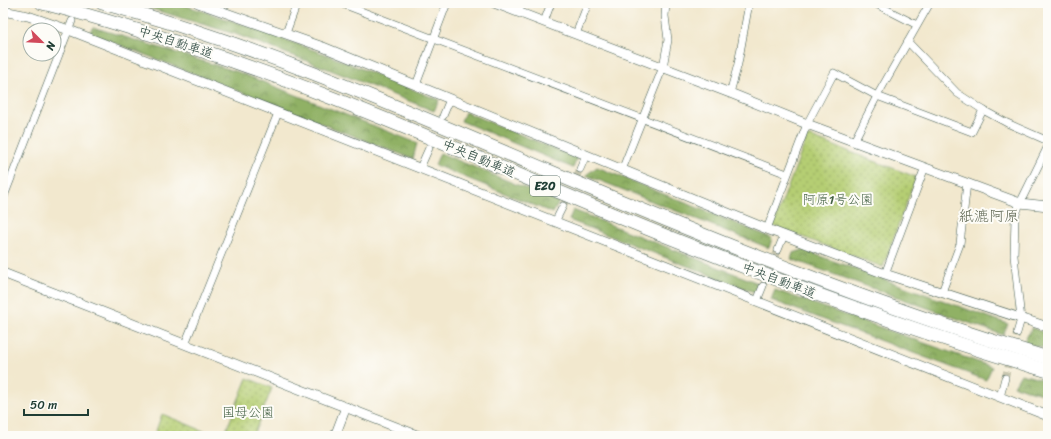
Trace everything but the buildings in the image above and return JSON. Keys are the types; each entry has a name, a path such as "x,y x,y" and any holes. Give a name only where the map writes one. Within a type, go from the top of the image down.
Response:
{"highway":[{"name":"中央自動車道","path":"42,3 178,42 257,69 365,110 701,250 889,321 984,353 1048,371"},
{"name":"中央自動車道","path":"102,3 190,29 306,70 728,245 892,308 1048,358"}],"street":[{"path":"198,3 286,33 767,229 885,274 1048,327"},
{"path":"286,33 297,3"},
{"path":"340,3 787,174"},
{"path":"416,85 447,3"},
{"path":"494,3 663,67 807,124 1020,203 1048,206"},
{"path":"518,12 522,3"},
{"path":"544,22 552,3"},
{"path":"576,34 588,3"},
{"path":"622,170 663,67 668,40 665,16 666,3"},
{"path":"730,93 738,64 749,3"},
{"path":"874,3 917,24"},
{"path":"854,141 877,96 930,3"},
{"path":"3,10 28,16 68,30 1048,416"},
{"path":"3,199 72,21"},
{"path":"908,42 957,93 983,110 1007,123 1048,141"},
{"path":"767,229 807,124 834,73 877,96 972,132 983,110"},
{"path":"442,116 450,99"},
{"path":"185,344 278,113"},
{"path":"1017,333 1021,319 1014,256 1015,217 1020,203 1048,146"},
{"path":"420,168 429,148"},
{"path":"580,169 586,155"},
{"path":"885,274 925,167"},
{"path":"942,292 960,244 967,183"},
{"path":"555,222 563,206"},
{"path":"778,250 784,235"},
{"path":"3,273 420,436"},
{"path":"757,301 763,286"},
{"path":"1000,397 1005,378"},
{"path":"334,436 346,407"}],"green space":[{"path":"132,3 178,3 242,24 330,56 439,100 434,111 235,34"},
{"path":"93,27 238,72 417,143 413,159 89,33"},
{"path":"465,112 577,158 573,168 461,121"},
{"name":"阿原1号公園","path":"807,137 811,137 916,177 883,267 773,226"},
{"path":"440,153 559,202 553,213 435,165"},
{"path":"597,167 772,238 769,248 586,175"},
{"path":"573,210 758,283 754,292 569,220"},
{"path":"803,250 1008,324 1003,335 791,259 793,253"},
{"path":"775,290 992,367 986,380 771,300"},
{"path":"1032,328 1048,334 1048,349 1023,343"},
{"path":"1021,374 1048,381 1048,396 1014,386"},
{"name":"国母公園","path":"247,378 272,388 253,436 224,436"},
{"name":"国母公園","path":"162,414 216,436 154,436"}],"tunnel":[{"path":"563,206 580,169"},
{"path":"766,278 778,250"},
{"path":"1005,378 1017,333"}],"district":[{"name":"紙漉阿原","path":"989,216"}]}
